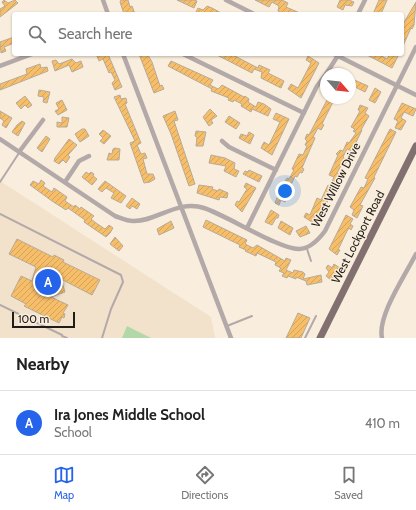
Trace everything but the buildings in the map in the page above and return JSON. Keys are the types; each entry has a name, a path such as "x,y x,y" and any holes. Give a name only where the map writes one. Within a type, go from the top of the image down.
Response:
{"main road":[{"name":"West Lockport Road","path":"320,338 416,146"}],"street":[{"path":"103,0 107,12"},
{"path":"226,0 250,12"},
{"path":"359,12 365,0"},
{"name":"West Willow Drive","path":"306,247 314,243 325,231 416,47"},
{"path":"0,66 27,56"},
{"path":"124,56 231,338"},
{"path":"187,56 304,113"},
{"path":"329,68 336,56"},
{"path":"339,56 416,95"},
{"path":"247,228 320,83"},
{"path":"19,152 43,120"},
{"path":"0,139 115,216 132,221 140,221 181,208 201,207 290,248 299,249 306,247"},
{"path":"222,141 229,147 276,170"},
{"path":"64,182 79,161 89,156"},
{"path":"382,338 380,330 384,318 416,254"}],"lane":[{"path":"0,182 19,152"},
{"path":"0,214 121,275 123,282 111,309 102,338"},
{"path":"306,247 311,261"},
{"path":"0,305 67,338"},
{"path":"226,326 252,316"},
{"path":"305,338 316,316"}],"shaded area":[{"path":"0,181 211,317 215,338 0,338"}],"green space":[{"path":"127,326 151,338 122,338"}],"place":[{"name":"Ira Jones Middle School","path":"48,282"}]}
